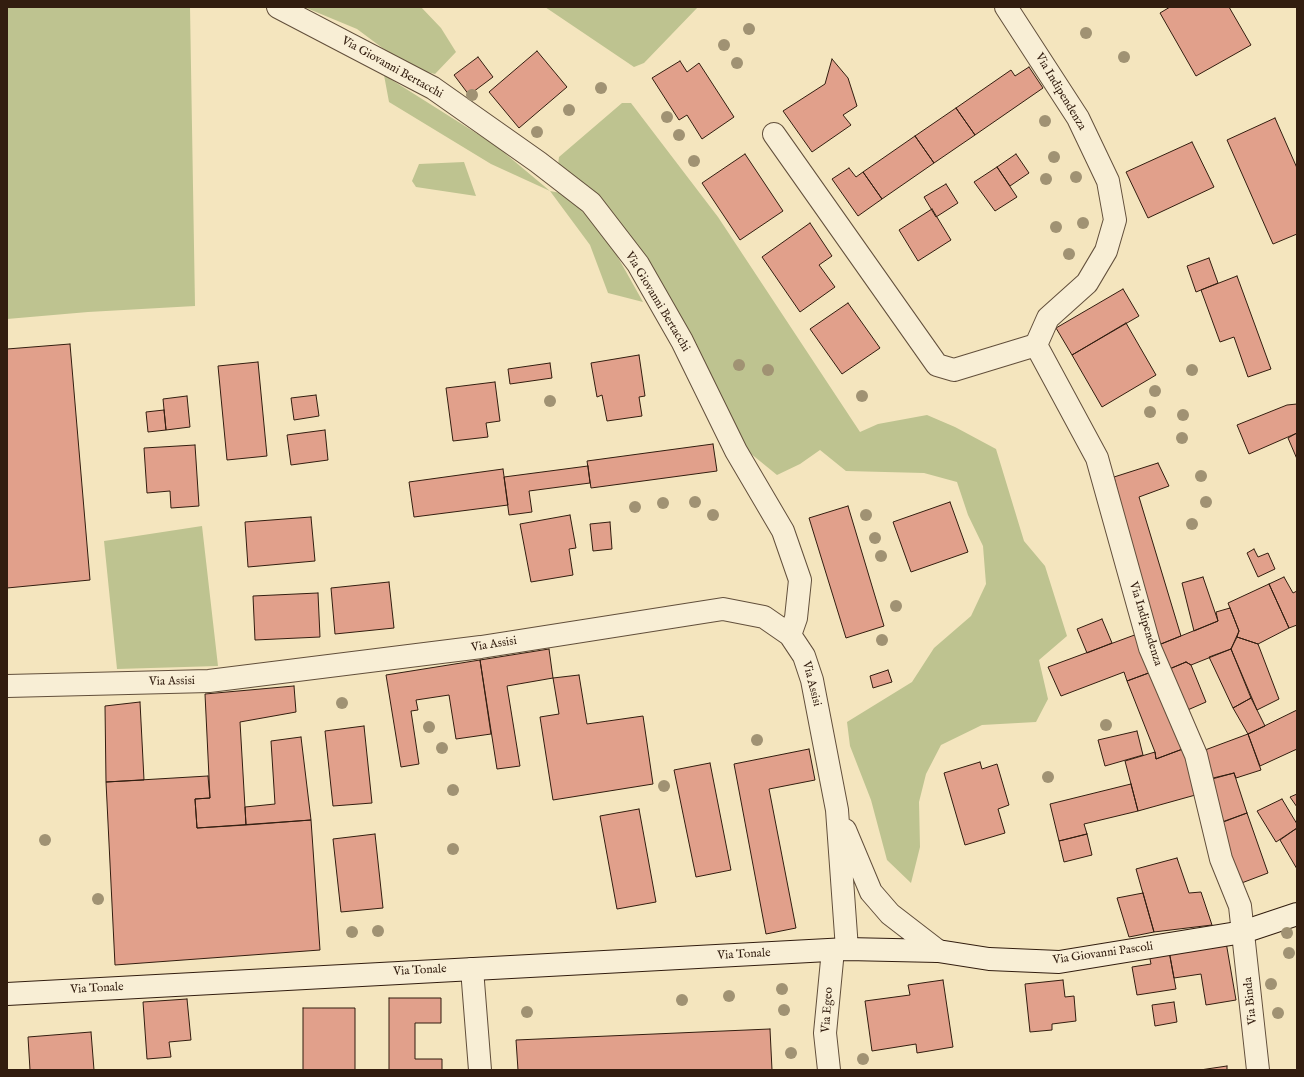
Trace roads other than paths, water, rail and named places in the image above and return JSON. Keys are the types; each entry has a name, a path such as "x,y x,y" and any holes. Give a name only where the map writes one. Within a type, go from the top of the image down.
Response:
{"street":[{"name":"Via Giovanni Bertacchi","path":"278,7 433,88 538,162 591,203 638,264 682,341 736,451 783,530 800,580 796,618 790,635"},
{"name":"Via Indipendenza","path":"1006,7 1078,118 1108,181 1115,220 1106,251 1088,283 1048,318 1036,345 1097,458 1150,648 1196,755 1221,859 1240,906 1243,932"},
{"path":"774,134 938,365 954,370 1036,345"},
{"name":"Via Assisi","path":"7,686 209,681 481,647 723,609 764,617 790,635 804,656 812,680 837,810 840,950"},
{"name":"Via Assisi","path":"837,810 871,892 890,914 938,952"},
{"name":"Via Giovanni Pascoli","path":"840,950 938,952 989,959 1059,962 1243,932 1297,914"},
{"name":"Via Binda","path":"1243,932 1258,1070"},
{"name":"Via Tonale","path":"7,994 472,968 840,950"},
{"name":"Via Egeo","path":"829,1070 825,1033 840,950"},
{"path":"472,968 480,1070"}]}
